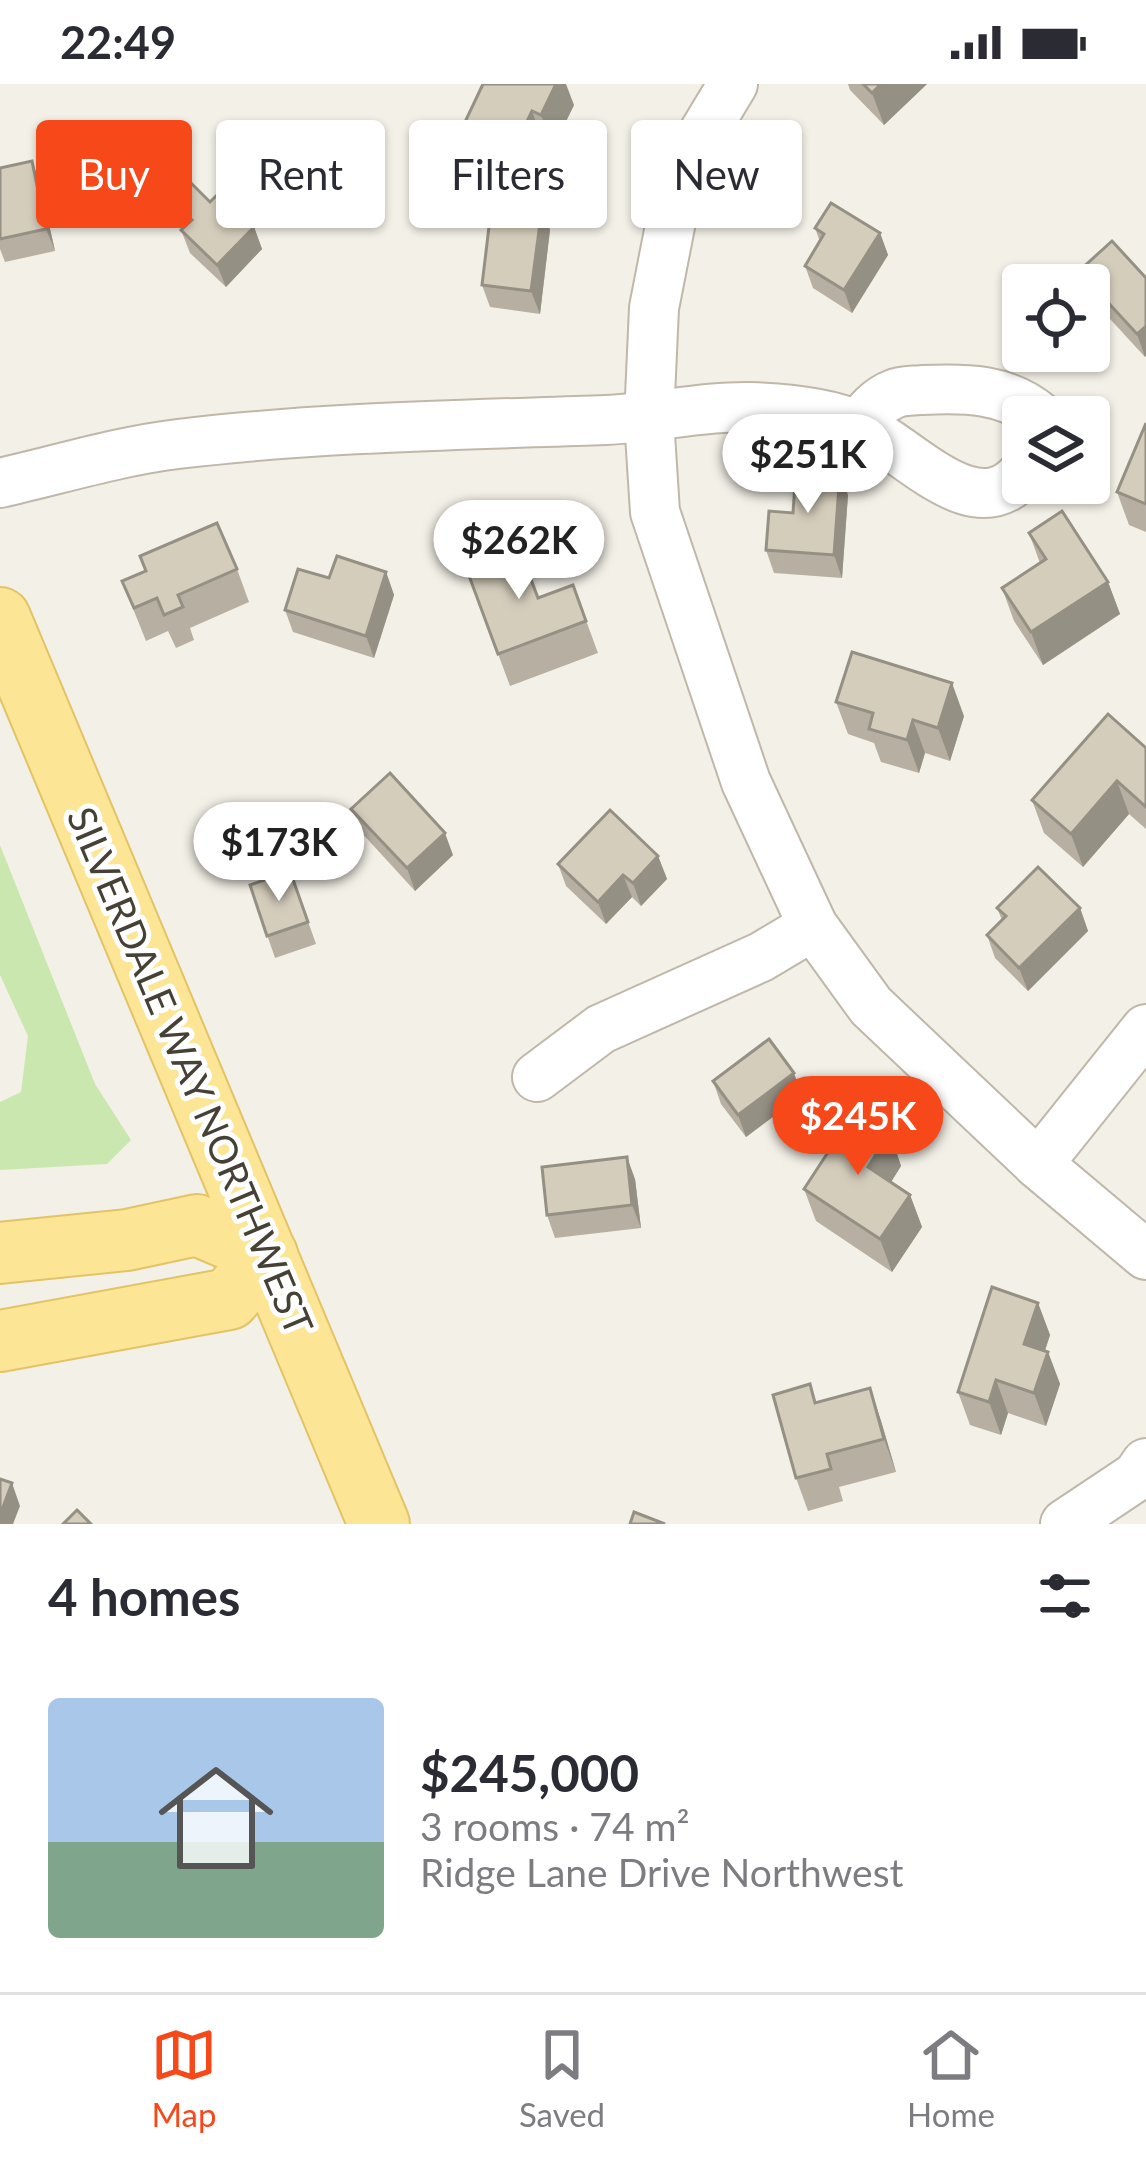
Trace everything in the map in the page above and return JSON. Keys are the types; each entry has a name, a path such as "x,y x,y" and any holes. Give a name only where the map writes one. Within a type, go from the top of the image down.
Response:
{"main road":[{"name":"SILVERDALE WAY NORTHWEST","path":"0,619 379,1524"},
{"path":"0,1253 127,1240 197,1225 267,1256 230,1299 0,1341"}],"street":[{"path":"734,84 681,170 654,308 649,418 656,512 746,782 813,926 871,1006 1038,1164 1146,1255"},
{"path":"859,426 873,407 896,392 976,388 1002,396"},
{"path":"0,483 175,444 649,418 749,407 818,415 859,426 944,482 983,496 1002,491"},
{"path":"537,1077 601,1030 813,926"},
{"path":"1038,1164 1146,1029"},
{"path":"1065,1524 1137,1476 1146,1463"}],"green space":[{"path":"0,845 95,1084 131,1140 107,1164 0,1170 0,1102 21,1092 28,1036 0,975"}],"building":[{"path":"483,84 556,84 541,115 532,111 528,120 466,120"},
{"path":"32,161 36,228 46,229 0,239 0,168"},
{"path":"192,184 210,202 216,196 216,228 253,228 217,265 181,230 192,228"},
{"path":"831,203 880,233 844,290 805,266 824,234 815,228"},
{"path":"489,228 539,228 531,291 482,285"},
{"path":"1112,241 1146,278 1146,326 1137,334 1110,305 1110,264 1087,264"},
{"path":"1146,423 1146,504 1117,492"},
{"path":"796,469 840,472 834,555 766,550 769,511 793,513"},
{"path":"1062,511 1108,582 1031,632 1002,588 1046,559 1029,533"},
{"path":"217,523 237,569 178,595 183,607 164,615 157,598 134,608 122,581 146,571 140,556"},
{"path":"518,545 538,598 573,585 586,621 498,654 465,565"},
{"path":"337,556 386,572 366,636 285,610 298,569 329,578"},
{"path":"852,652 952,683 938,728 913,720 907,740 869,729 873,713 836,702"},
{"path":"1108,714 1146,748 1146,807 1117,781 1071,834 1032,800"},
{"path":"390,773 445,833 407,868 351,809"},
{"path":"610,810 658,856 633,883 623,875 598,902 558,864"},
{"path":"1038,867 1080,908 1019,968 987,935 1006,916 997,908"},
{"path":"290,871 308,922 267,936 250,885"},
{"path":"769,1039 794,1073 738,1115 713,1081"},
{"path":"855,1111 890,1133 868,1167 910,1195 880,1239 804,1189"},
{"path":"627,1157 632,1205 547,1215 542,1167"},
{"path":"992,1287 1038,1303 1024,1344 1048,1352 1034,1393 996,1380 989,1402 958,1392"},
{"path":"810,1384 815,1403 870,1388 884,1439 827,1454 831,1469 796,1478 773,1395"},
{"path":"0,1479 12,1483 0,1515"},
{"path":"77,1510 91,1524 63,1524"},
{"path":"634,1512 665,1524 630,1524"}]}
